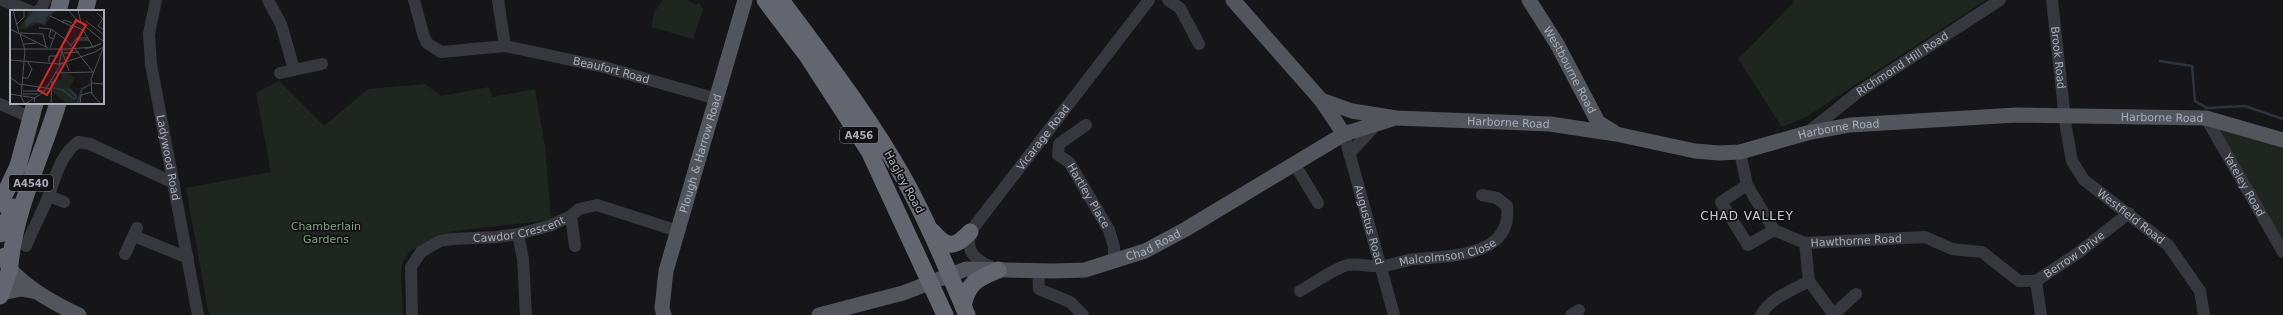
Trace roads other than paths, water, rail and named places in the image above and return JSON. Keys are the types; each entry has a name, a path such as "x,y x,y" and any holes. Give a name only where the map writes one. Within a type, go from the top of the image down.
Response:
{"highway":[{"path":"58,10 60,0"},
{"path":"85,10 88,0"},
{"name":"Hagley Road","path":"766,0 915,200 950,274 965,310"},
{"name":"Hagley Road","path":"781,0 875,147 945,315"},
{"name":"A4540","path":"10,267 12,240 58,104"},
{"path":"34,110 52,121"},
{"name":"A4540","path":"0,204 18,166 34,110"},
{"name":"A4540","path":"0,234 44,146"},
{"path":"915,200 914,221 929,256 931,284"},
{"path":"927,224 942,242 951,244 956,244 970,232"},
{"path":"0,250 10,267 1,294"},
{"path":"965,310 966,291 976,280 998,270"}],"main road":[{"name":"Plough & Harrow Road","path":"661,313 666,271 745,0"},
{"name":"Harborne Road","path":"1233,0 1321,100 1343,143 1378,123 1396,118"},
{"name":"Westbourne Road","path":"1529,0 1557,44 1594,126"},
{"name":"Harborne Road","path":"1321,100 1352,111 1396,118 1511,121 1594,126 1616,134 1695,151 1740,152 1807,133 1850,125 1961,118 2066,116 2206,118 2283,140"},
{"name":"Chad Road","path":"819,315 852,311 931,284 950,274 966,269 1038,271 1085,270 1114,261 1144,250 1186,229 1294,163 1343,143"},
{"path":"10,267 18,278 40,293 79,315"},
{"path":"1,294 21,289 40,293"}],"street":[{"path":"2,0 27,10"},
{"path":"39,10 41,9 45,0"},
{"name":"Ladywood Road","path":"156,0 149,34 151,64 198,315"},
{"path":"268,0 281,24 294,69"},
{"name":"Beaufort Road","path":"414,0 424,37 436,49 447,52 505,46 604,67 717,99"},
{"path":"498,0 505,46"},
{"name":"Vicarage Road","path":"970,232 1043,139 1099,62 1149,0"},
{"path":"1168,0 1180,8 1199,44"},
{"name":"Richmond Hill Road","path":"1807,133 1857,92 2000,0"},
{"name":"Brook Road","path":"2052,0 2066,116"},
{"path":"280,73 322,64"},
{"path":"0,104 34,110"},
{"name":"Westfield Road","path":"2066,116 2066,128 2072,161 2077,171 2084,180 2129,213 2168,245 2200,291 2204,315"},
{"name":"Yateley Road","path":"2206,118 2283,252"},
{"path":"1343,143 1378,123"},
{"name":"Hartley Place","path":"1086,125 1059,144 1058,155 1070,162 1109,230 1114,247 1114,261"},
{"path":"26,246 49,196 58,169 68,150 78,142 91,138 174,183"},
{"path":"1043,139 1058,155"},
{"name":"Augustus Road","path":"1343,143 1394,315"},
{"path":"1740,152 1747,185 1774,230 1748,245 1721,202 1747,185"},
{"path":"1294,163 1318,203"},
{"name":"Malcolmson Close","path":"1380,267 1408,260 1471,253 1495,241 1508,219 1507,206 1497,198 1482,194"},
{"path":"49,196 64,202"},
{"name":"Cawdor Crescent","path":"412,315 410,272 413,262 421,252 440,241 452,239 496,238 518,234 571,216 579,209 597,205 678,230"},
{"name":"Berrow Drive","path":"1952,249 1982,252 2020,281 2036,281 2078,253 2129,213"},
{"path":"571,216 575,246"},
{"name":"Hawthorne Road","path":"1774,230 1805,243 1925,237 1952,249"},
{"path":"125,254 135,232 188,258"},
{"path":"970,232 968,242 974,256 982,264 998,270"},
{"path":"518,234 523,258 526,315"},
{"path":"1805,243 1809,281 1834,314 1856,294"},
{"path":"1300,291 1348,265 1380,267"},
{"path":"1038,271 1039,289 1070,302 1083,315"},
{"path":"1761,315 1765,308 1809,281"},
{"path":"2036,281 2041,315"}],"waterway":[{"path":"2160,61 2192,66 2195,101 2207,108 2245,106 2283,119"}],"district":[{"name":"CHAD VALLEY","path":"1747,216"}],"park label":[{"name":"Chamberlain Gardens","path":"326,232"}]}
